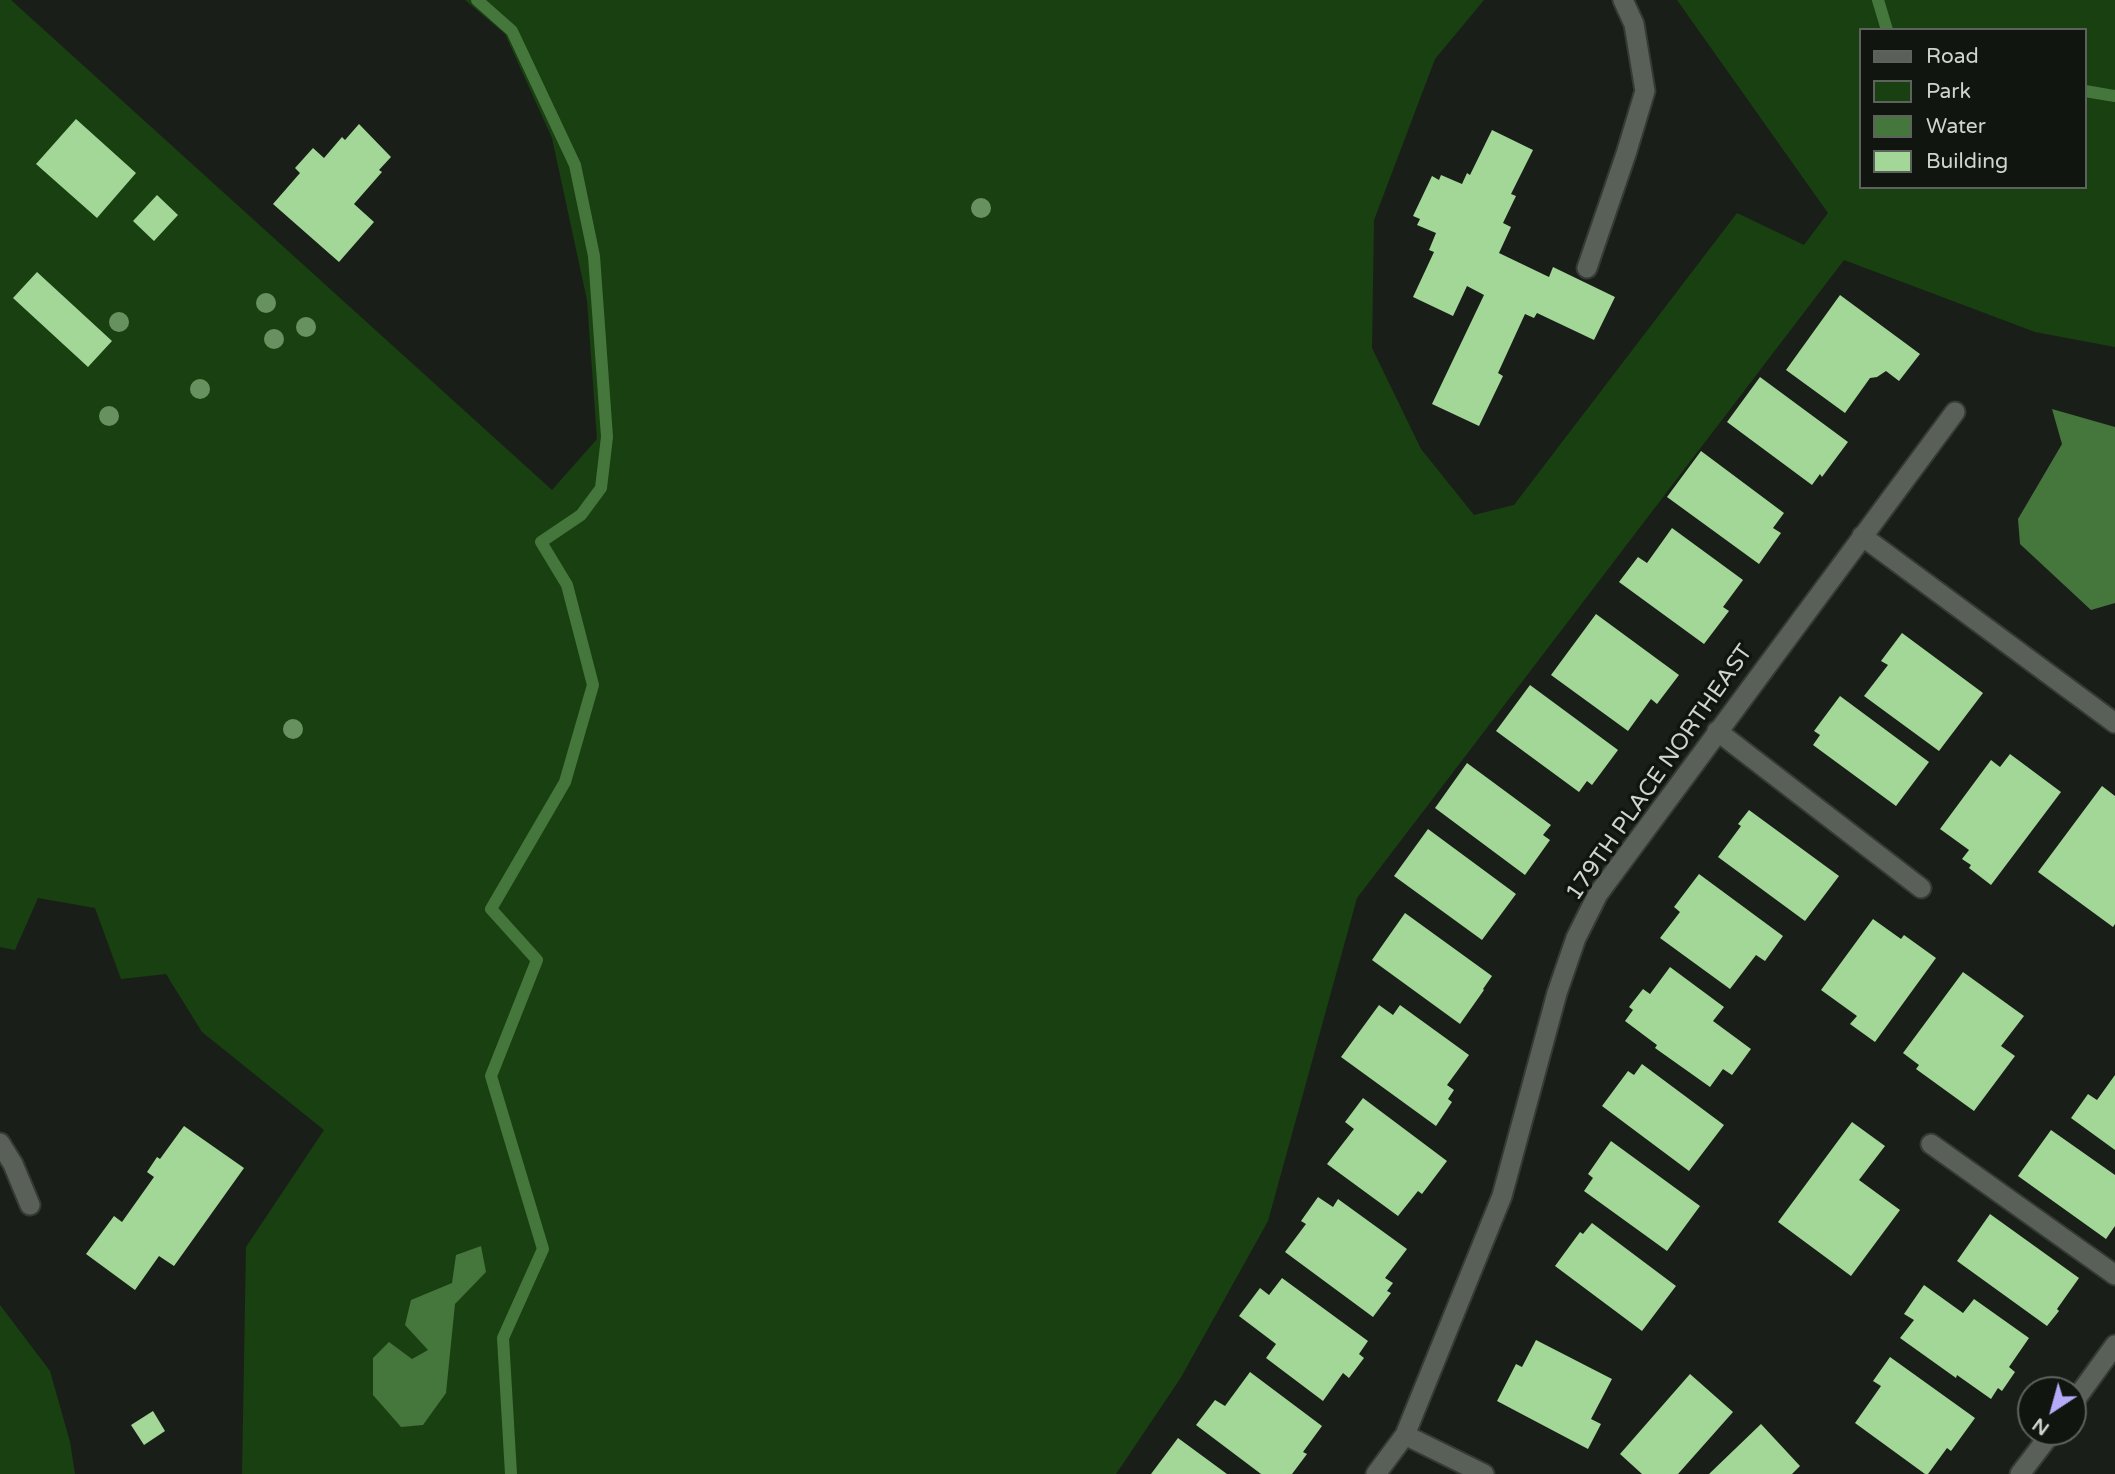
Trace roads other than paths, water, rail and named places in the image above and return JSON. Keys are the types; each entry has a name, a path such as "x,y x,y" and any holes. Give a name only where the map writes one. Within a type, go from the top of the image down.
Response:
{"street":[{"path":"1587,268 1645,91 1634,24 1623,0"},
{"name":"179TH PLACE NORTHEAST","path":"1376,1474 1405,1435 1502,1196 1557,993 1576,939 1598,894 1955,412"},
{"path":"1862,536 2115,723"},
{"path":"1717,731 1921,888"},
{"path":"0,1143 13,1164 30,1205"},
{"path":"1931,1144 2115,1275"},
{"path":"2087,1384 2115,1345"},
{"path":"1405,1435 1484,1474"},
{"path":"2020,1474 2041,1446"}],"water":[{"path":"2052,409 2115,427 2115,603 2091,610 2020,544 2018,519 2062,444"},
{"path":"481,1246 486,1272 455,1304 446,1393 423,1425 401,1427 373,1395 373,1358 389,1342 412,1359 428,1350 405,1325 411,1300 452,1283 456,1255"}],"waterway":[{"path":"477,0 512,31 575,165 594,256 607,437 601,488 581,515 541,542 567,585 593,685 565,782 491,909 537,960 491,1076 543,1249 503,1338 511,1474"},
{"path":"1878,0 1886,28"},
{"path":"2087,91 2115,96"}]}
